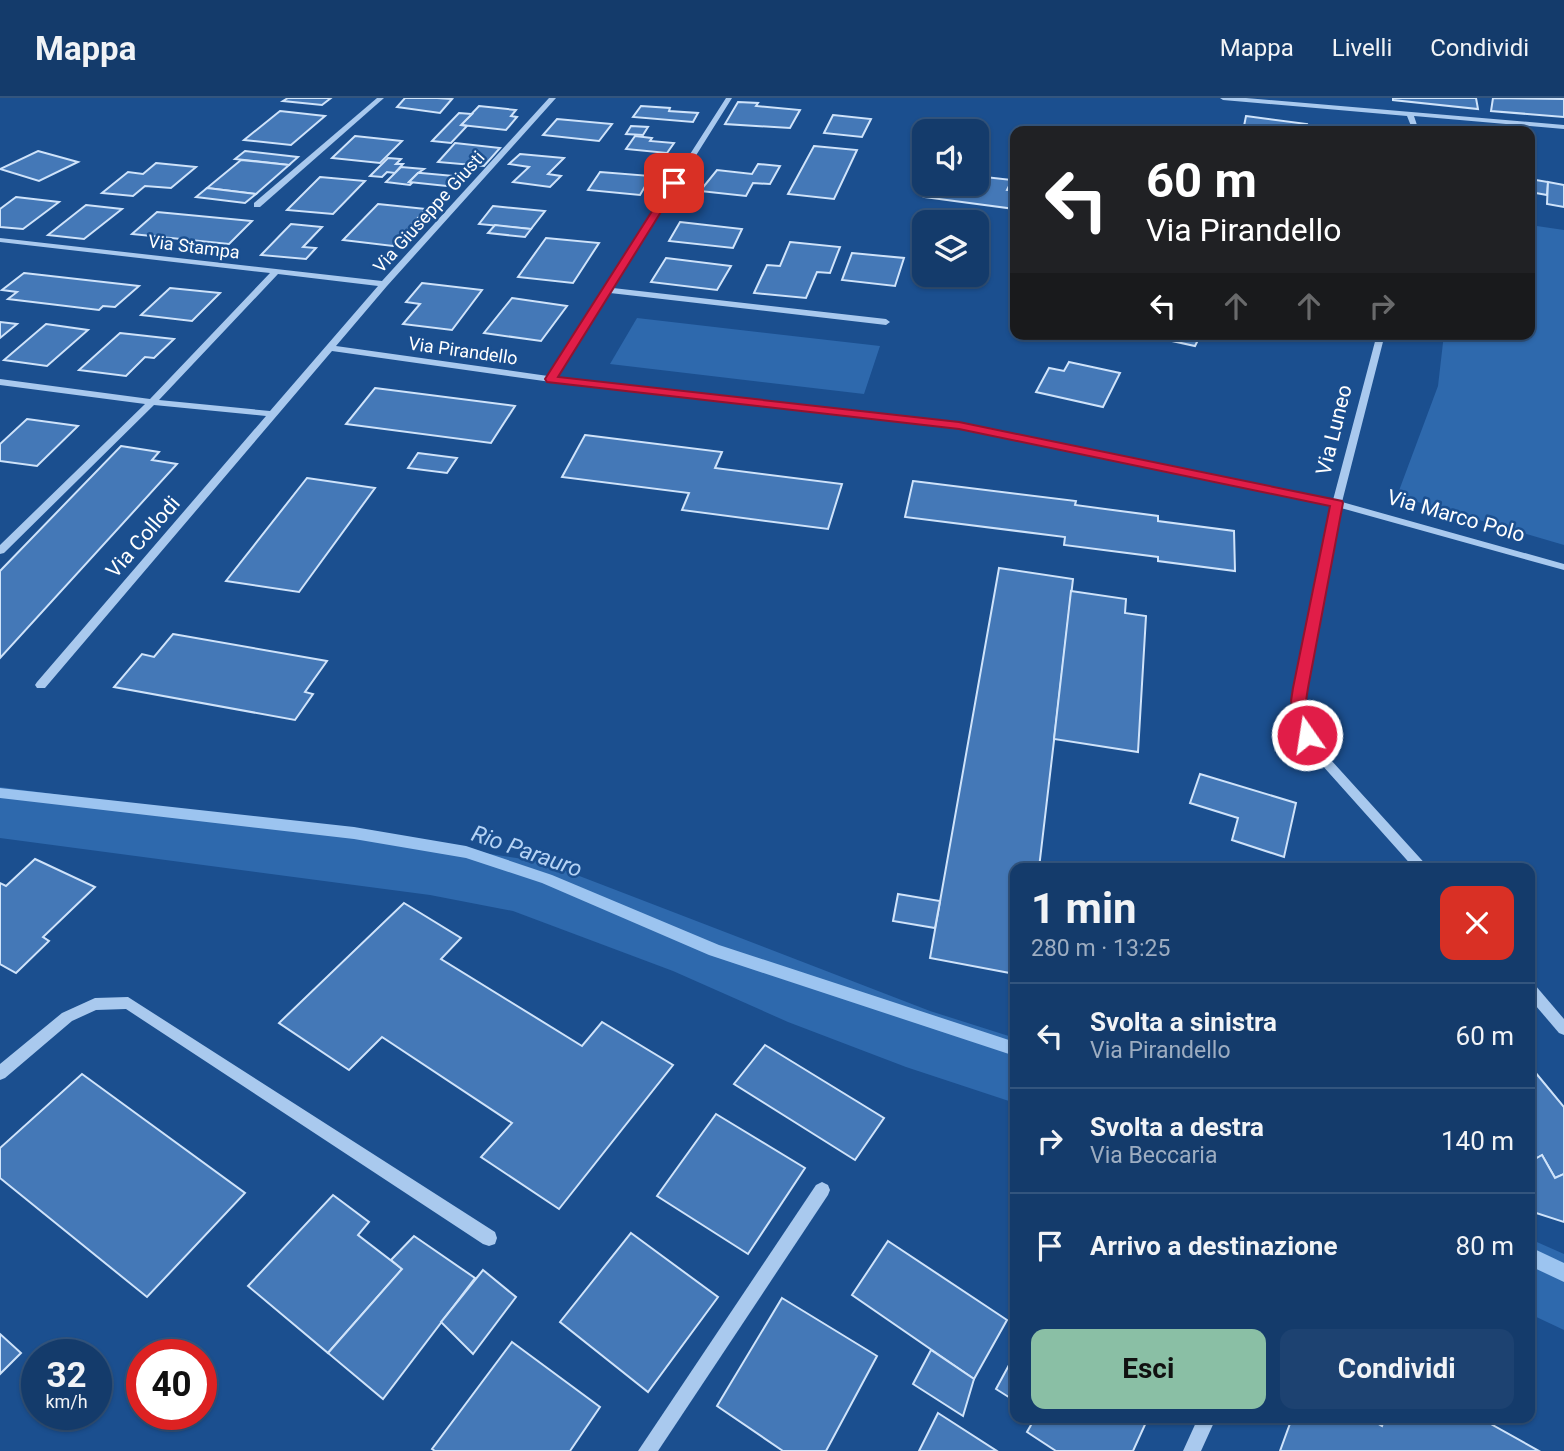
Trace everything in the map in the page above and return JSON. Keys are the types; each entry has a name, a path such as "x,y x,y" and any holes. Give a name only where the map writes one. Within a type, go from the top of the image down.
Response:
{"street":[{"path":"257,205 381,98"},
{"name":"Via Giuseppe Giusti","path":"331,348 384,284 553,98"},
{"path":"551,379 729,98"},
{"path":"1223,98 1564,127"},
{"path":"1410,114 1414,126"},
{"path":"1446,124 1471,119"},
{"name":"Via Stampa","path":"0,240 384,284"},
{"path":"0,551 152,402 276,272"},
{"path":"607,290 886,322"},
{"name":"Via Luneo","path":"1379,340 1337,503 1300,688 1301,718 1317,752 1417,863"},
{"name":"Via Pirandello","path":"331,348 551,379 959,426 1337,503"},
{"name":"Via Collodi","path":"41,685 331,348"},
{"path":"0,382 152,402 274,414"},
{"name":"Via Marco Polo","path":"1337,503 1564,567"},
{"path":"1535,995 1564,1029"},
{"path":"0,1073 67,1017 95,1004 128,1003 489,1238"},
{"path":"647,1451 822,1189"},
{"path":"1192,1451 1206,1423"}],"shaded area":[{"path":"1535,226 1564,230 1564,545 1397,496 1438,386 1443,340 1535,340"},
{"path":"637,318 880,346 864,394 610,364"},
{"path":"0,787 338,831 543,862 930,1011 1010,1036 1010,1101 906,1067 788,1022 673,971 513,911 430,895 0,838"},
{"path":"1535,1241 1564,1254 1564,1330 1535,1316"}],"building":[{"path":"288,98 331,98 322,105 283,101"},
{"path":"405,98 452,99 440,113 397,107"},
{"path":"1476,98 1478,109 1393,100"},
{"path":"1493,98 1564,99 1564,117 1491,111"},
{"path":"738,102 800,110 790,128 725,124"},
{"path":"479,106 516,110 511,116 517,117 506,130 461,125"},
{"path":"641,106 698,113 693,122 633,117"},
{"path":"280,111 325,116 291,145 244,140"},
{"path":"459,113 472,114 461,125 467,126 451,143 432,141"},
{"path":"833,115 871,119 862,137 824,133"},
{"path":"1246,116 1307,124 1307,126 1244,126"},
{"path":"557,119 612,124 599,141 543,135"},
{"path":"631,126 648,127 643,135 626,134"},
{"path":"355,136 402,141 380,163 332,158"},
{"path":"635,136 652,138 650,141 674,143 667,153 626,149"},
{"path":"455,143 500,148 484,166 438,162"},
{"path":"814,146 857,150 834,199 788,194"},
{"path":"38,151 78,162 39,181 0,169"},
{"path":"245,151 298,157 289,165 235,159"},
{"path":"520,154 564,158 548,174 561,176 550,187 513,182 529,167 509,164"},
{"path":"388,158 401,159 396,164 403,164 395,173 387,172 382,177 370,176"},
{"path":"241,160 289,165 256,194 207,188"},
{"path":"156,163 196,167 171,188 145,186 133,196 102,193 128,172 143,174"},
{"path":"758,164 780,166 770,184 753,183 746,196 700,191 717,170 752,174"},
{"path":"401,167 424,169 409,182 412,183 410,185 386,182"},
{"path":"600,172 651,176 640,195 588,190"},
{"path":"418,173 465,177 456,187 409,182"},
{"path":"320,177 365,181 333,214 287,210"},
{"path":"989,177 1010,180 1007,190 1010,190 1010,208 924,197 989,196"},
{"path":"1535,180 1548,182 1547,195 1535,193"},
{"path":"1548,182 1564,185 1564,207 1547,204"},
{"path":"207,188 256,194 245,203 196,197"},
{"path":"16,197 59,202 23,229 0,227 0,209"},
{"path":"378,204 426,209 393,246 343,240"},
{"path":"86,205 122,209 84,239 48,235"},
{"path":"493,206 545,211 531,229 479,224"},
{"path":"157,212 252,221 229,244 132,234"},
{"path":"680,222 742,229 733,248 669,241"},
{"path":"291,224 322,227 303,247 316,248 306,259 261,255"},
{"path":"495,225 531,229 525,237 488,233"},
{"path":"546,238 599,243 573,283 518,277"},
{"path":"790,242 840,247 830,273 817,272 806,298 754,293 767,265 780,266"},
{"path":"852,253 904,258 895,286 842,280"},
{"path":"666,258 731,266 717,290 651,282"},
{"path":"24,273 139,286 115,307 103,306 99,310 8,299 17,292 2,290"},
{"path":"422,283 482,290 452,330 403,324 420,304 406,302"},
{"path":"170,288 220,293 192,321 141,315"},
{"path":"512,298 567,306 541,341 484,333"},
{"path":"0,322 17,324 0,338"},
{"path":"46,324 88,330 47,366 4,360"},
{"path":"120,333 174,339 154,358 145,357 126,376 79,370"},
{"path":"1168,340 1198,340 1195,346"},
{"path":"1069,362 1120,373 1103,407 1036,392 1049,368 1064,371"},
{"path":"375,388 515,406 491,443 346,424"},
{"path":"27,419 78,426 37,466 0,461 0,444"},
{"path":"585,435 722,452 715,468 842,484 828,529 682,510 689,493 562,477"},
{"path":"121,446 159,452 152,460 177,464 0,658 0,571"},
{"path":"418,453 457,458 447,473 408,468"},
{"path":"307,478 375,488 299,592 226,581"},
{"path":"913,481 1076,501 1075,505 1158,516 1158,521 1234,531 1235,571 1158,561 1158,557 1064,545 1065,537 905,517"},
{"path":"999,568 1073,579 1040,863 1010,863 1010,973 930,958"},
{"path":"1071,591 1126,599 1125,613 1146,616 1138,752 1054,739"},
{"path":"173,634 327,661 305,692 313,694 295,720 114,687 142,654 154,657"},
{"path":"1200,774 1296,803 1284,857 1232,840 1238,818 1190,803"},
{"path":"35,859 95,887 43,937 49,941 16,973 0,964 0,883 6,886"},
{"path":"898,894 940,901 935,928 893,921"},
{"path":"404,903 461,938 441,959 582,1046 602,1022 673,1065 559,1209 481,1157 512,1123 382,1037 349,1070 279,1023"},
{"path":"765,1045 884,1118 855,1160 734,1084"},
{"path":"1535,1072 1564,1107 1564,1174 1555,1178 1542,1155 1535,1159"},
{"path":"82,1074 245,1193 147,1297 0,1178 0,1148"},
{"path":"716,1114 805,1168 748,1254 657,1196"},
{"path":"1542,1155 1555,1178 1564,1174 1564,1222 1535,1213 1535,1159"},
{"path":"333,1195 369,1222 358,1235 402,1269 328,1353 248,1286"},
{"path":"631,1233 718,1297 648,1392 560,1322"},
{"path":"414,1236 475,1278 383,1399 328,1353 402,1269 391,1260"},
{"path":"888,1241 1007,1320 974,1379 852,1295"},
{"path":"483,1270 516,1297 473,1354 441,1322"},
{"path":"782,1298 877,1356 826,1451 783,1451 717,1406"},
{"path":"0,1334 21,1353 0,1374"},
{"path":"512,1342 600,1407 570,1451 432,1449"},
{"path":"931,1350 974,1379 963,1416 913,1384"},
{"path":"1010,1363 1010,1398 996,1389"},
{"path":"938,1413 997,1451 919,1451"},
{"path":"1032,1423 1146,1423 1133,1451 1056,1451 1027,1432"},
{"path":"1290,1423 1377,1423 1382,1426 1383,1423 1489,1423 1539,1451 1280,1451"}],"waterway":[{"name":"Rio Parauro","path":"0,793 354,833 466,852 547,879 715,950 1010,1047"},
{"name":"Rio Parauro","path":"1535,1258 1564,1273"}],"route":[{"path":"674,183 551,379 959,426 1337,503 1300,688 1301,718 1307,735"}]}
